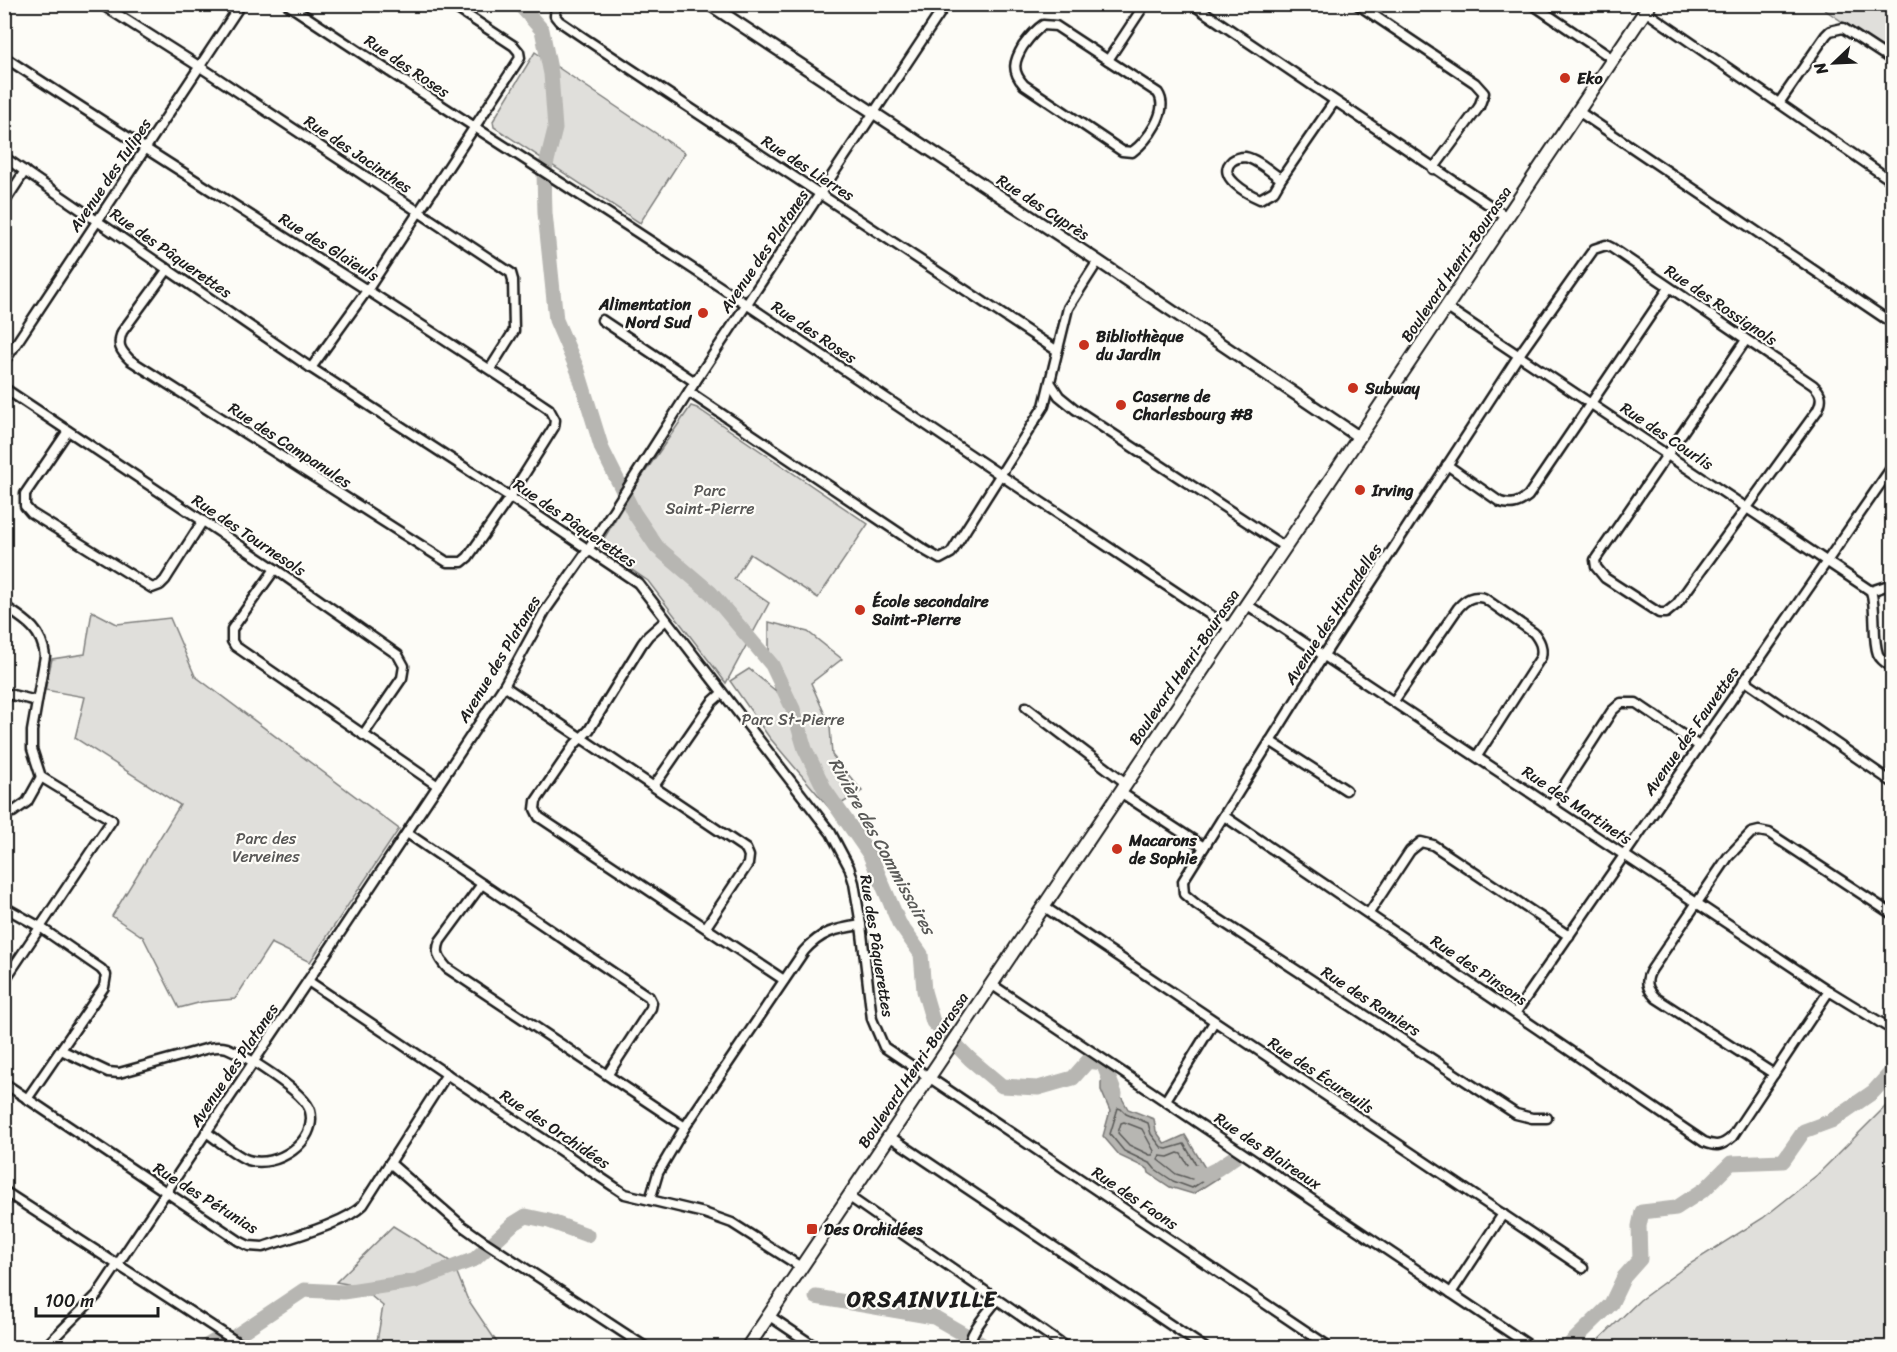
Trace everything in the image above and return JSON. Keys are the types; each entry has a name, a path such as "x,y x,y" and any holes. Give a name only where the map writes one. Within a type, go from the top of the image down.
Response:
{"main road":[{"name":"Boulevard Henri-Bourassa","path":"747,1347 1647,8"}],"street":[{"name":"Rue des Jacinthes","path":"101,4 511,273 514,331 490,369"},
{"name":"Avenue des Tulipes","path":"4,362 241,4"},
{"name":"Rue des Roses","path":"287,4 747,305 999,476 1230,628"},
{"path":"310,368 368,289 520,58 514,46 450,4"},
{"name":"Rue des Lierres","path":"556,4 555,15 560,21 1056,350"},
{"name":"Rue des Cyprès","path":"709,4 1359,437"},
{"path":"934,4 944,7"},
{"path":"1108,60 1145,4"},
{"path":"1192,4 1507,217"},
{"path":"1357,4 1475,83 1484,93 1479,106 1433,169"},
{"path":"1532,4 1613,59"},
{"name":"Avenue des Platanes","path":"44,1347 97,1294 254,1062 504,686 545,611 588,550 632,478 944,7"},
{"path":"1647,8 1893,181"},
{"path":"1043,25 1056,26 1108,60 1158,93 1162,99 1162,115 1139,147 1132,152 1127,153 1116,148 1024,85 1015,72 1014,65 1032,34 1043,25"},
{"path":"1779,103 1826,35 1836,29 1843,28 1893,60"},
{"name":"Rue des Glaïeuls","path":"4,57 145,150 368,289 549,409 555,420 554,427 510,497"},
{"path":"1281,179 1243,157 1231,162 1227,168 1232,181 1260,199 1274,191 1334,102"},
{"path":"1578,111 1893,323"},
{"name":"Rue des Pâquerettes","path":"4,157 310,368 510,497 641,586 831,833 842,852 854,883 872,1018 880,1042 890,1053 929,1076"},
{"path":"4,202 25,171"},
{"name":"Rue des Rossignols","path":"1519,354 1589,253 1600,245 1612,248 1819,390 1821,404 1817,411 1747,508"},
{"path":"689,392 940,560 951,553 1044,406 1068,308 1098,261"},
{"name":"Rue des Campanules","path":"168,269 122,332 119,347 130,360 447,562 462,562 468,557 510,497"},
{"path":"1447,465 1500,502 1508,504 1522,501 1528,496 1669,288"},
{"name":"Rue des Courlis","path":"1446,308 1519,354 1871,591"},
{"path":"602,320 695,382"},
{"path":"1746,340 1598,555 1596,567 1605,578 1659,613 1666,613 1677,604 1747,508"},
{"name":"Avenue des Hirondelles","path":"1184,894 1183,881 1204,847 1324,655 1519,354"},
{"path":"1050,382 1059,396 1074,409 1285,547"},
{"name":"Rue des Tournesols","path":"4,388 275,569 398,655 405,670 402,678 363,735"},
{"path":"68,431 25,494 25,506 31,513 152,588 165,580 202,522"},
{"name":"Avenue des Fauvettes","path":"1516,1012 1893,467"},
{"path":"275,569 232,628 232,641 235,646 438,786"},
{"path":"1893,584 1871,591 1875,604 1878,653 1882,661 1893,667"},
{"path":"1394,701 1458,608 1471,597 1484,598 1534,633 1543,651 1477,756"},
{"name":"Rue des Martinets","path":"1246,604 1829,991 1886,1026 1893,1026"},
{"path":"4,606 33,626 44,644 45,656 32,731 32,749 41,777 112,820 4,981"},
{"path":"666,620 642,644 589,730 575,744 536,801 536,812 539,817 784,980"},
{"path":"1744,680 1893,782"},
{"path":"504,686 746,849 748,864 706,927"},
{"path":"4,693 37,701"},
{"path":"654,786 712,702 722,693"},
{"path":"1550,807 1612,711 1621,703 1636,703 1699,746"},
{"path":"1026,707 1123,787 1204,847"},
{"path":"1270,741 1346,790"},
{"path":"4,811 12,812 27,802 41,777"},
{"name":"Rue des Pinsons","path":"1224,816 1516,1012 1704,1142 1719,1146 1732,1137 1774,1074"},
{"path":"1829,991 1774,1074 1656,998 1647,983 1648,975 1728,857 1751,833 1759,831 1769,833 1893,914"},
{"path":"406,833 649,998 652,1003 651,1008 608,1074"},
{"path":"1368,913 1410,851 1421,842 1433,845 1569,936"},
{"path":"482,884 437,948 438,956 447,968 685,1127"},
{"name":"Rue des Ramiers","path":"1184,894 1197,905 1516,1114 1547,1119"},
{"name":"Rue des Écureuils","path":"1043,906 1583,1268"},
{"path":"4,907 40,927 101,969 106,975 104,987 27,1099"},
{"path":"650,1200 658,1173 685,1127 784,980 814,940 835,929 861,926"},
{"name":"Rue des Orchidées","path":"308,981 625,1194 704,1213 732,1223 801,1267"},
{"name":"Rue des Blaireaux","path":"991,984 1527,1344"},
{"path":"1166,1100 1214,1022"},
{"path":"61,1050 108,1072 119,1073 218,1046 254,1062 298,1094 305,1101 311,1115 305,1137 287,1155 278,1159 248,1160 206,1132"},
{"name":"Rue des Pétunias","path":"4,1083 239,1241 249,1246 263,1247 351,1215 363,1205 447,1074"},
{"name":"Rue des Faons","path":"929,1076 1326,1346"},
{"path":"889,1136 1205,1347"},
{"path":"390,1163 461,1225 647,1347"},
{"path":"5,1194 246,1347"},
{"path":"848,1196 1067,1347"},
{"path":"1451,1293 1503,1214"},
{"path":"970,1342 997,1300"},
{"path":"768,1316 817,1347"}],"green space":[{"path":"1818,5 1892,5 1892,56"},
{"path":"535,52 685,153 640,223 494,127 493,121"},
{"name":"Parc Saint-Pierre","path":"691,406 868,524 818,598 750,554 734,579 769,603 726,683 648,581 599,547 632,491"},
{"name":"Parc des Verveines","path":"92,611 117,624 170,618 195,676 399,829 310,962 271,943 235,999 202,1002 179,1008 143,937 112,916 180,805 75,738 85,697 45,690 52,659 85,654"},
{"name":"Parc St-Pierre","path":"769,622 808,632 842,659 811,683 830,726 832,755 862,791 831,810 769,737 730,681 749,669 776,691 769,666"},
{"path":"1892,1100 1892,1347 1591,1347 1640,1300 1685,1267 1763,1218 1817,1175"},
{"path":"393,1226 453,1263 467,1298 500,1347 376,1347 383,1306 359,1286 336,1282"}],"water":[{"path":"1109,1075 1128,1109 1154,1119 1156,1131 1165,1144 1185,1135 1205,1168 1216,1173 1218,1178 1193,1194 1170,1187 1149,1173 1148,1169 1120,1156 1103,1136 1110,1111 1101,1090 1101,1082"}],"waterway":[{"name":"Rivière des Commissaires","path":"519,4 542,30 551,74 555,129 544,173 545,213 556,320 578,371 602,449 634,513 657,547 711,593 772,665 793,709 805,749 825,790 870,855 899,923 921,954 924,991 933,1022 970,1059 1002,1086 1038,1088 1073,1078 1088,1061 1103,1063 1115,1094"},
{"path":"1566,1348 1611,1304 1624,1277 1640,1259 1639,1226 1642,1212 1676,1208 1705,1189 1731,1163 1783,1161 1804,1131 1831,1121 1873,1092 1892,1071"},
{"name":"Rivière des Commissaires","path":"1193,1171 1205,1175 1239,1154"},
{"path":"237,1335 304,1290 343,1292 416,1281 475,1259 513,1224 526,1216 549,1221 587,1235"},
{"path":"816,1297 934,1317 988,1348"},
{"path":"203,1348 220,1338"}],"place":[{"name":"Eko","path":"1565,78"},
{"name":"Alimentation Nord Sud","path":"703,313"},
{"name":"Bibliothèque du Jardin","path":"1084,345"},
{"name":"Subway","path":"1353,388"},
{"name":"Caserne de Charlesbourg #8","path":"1121,405"},
{"name":"Irving","path":"1360,490"},
{"name":"École secondaire Saint-Pierre","path":"860,610"},
{"name":"Macarons de Sophie","path":"1117,849"},
{"name":"Des Orchidées","path":"812,1229"}],"district":[{"name":"ORSAINVILLE","path":"922,1299"}]}
